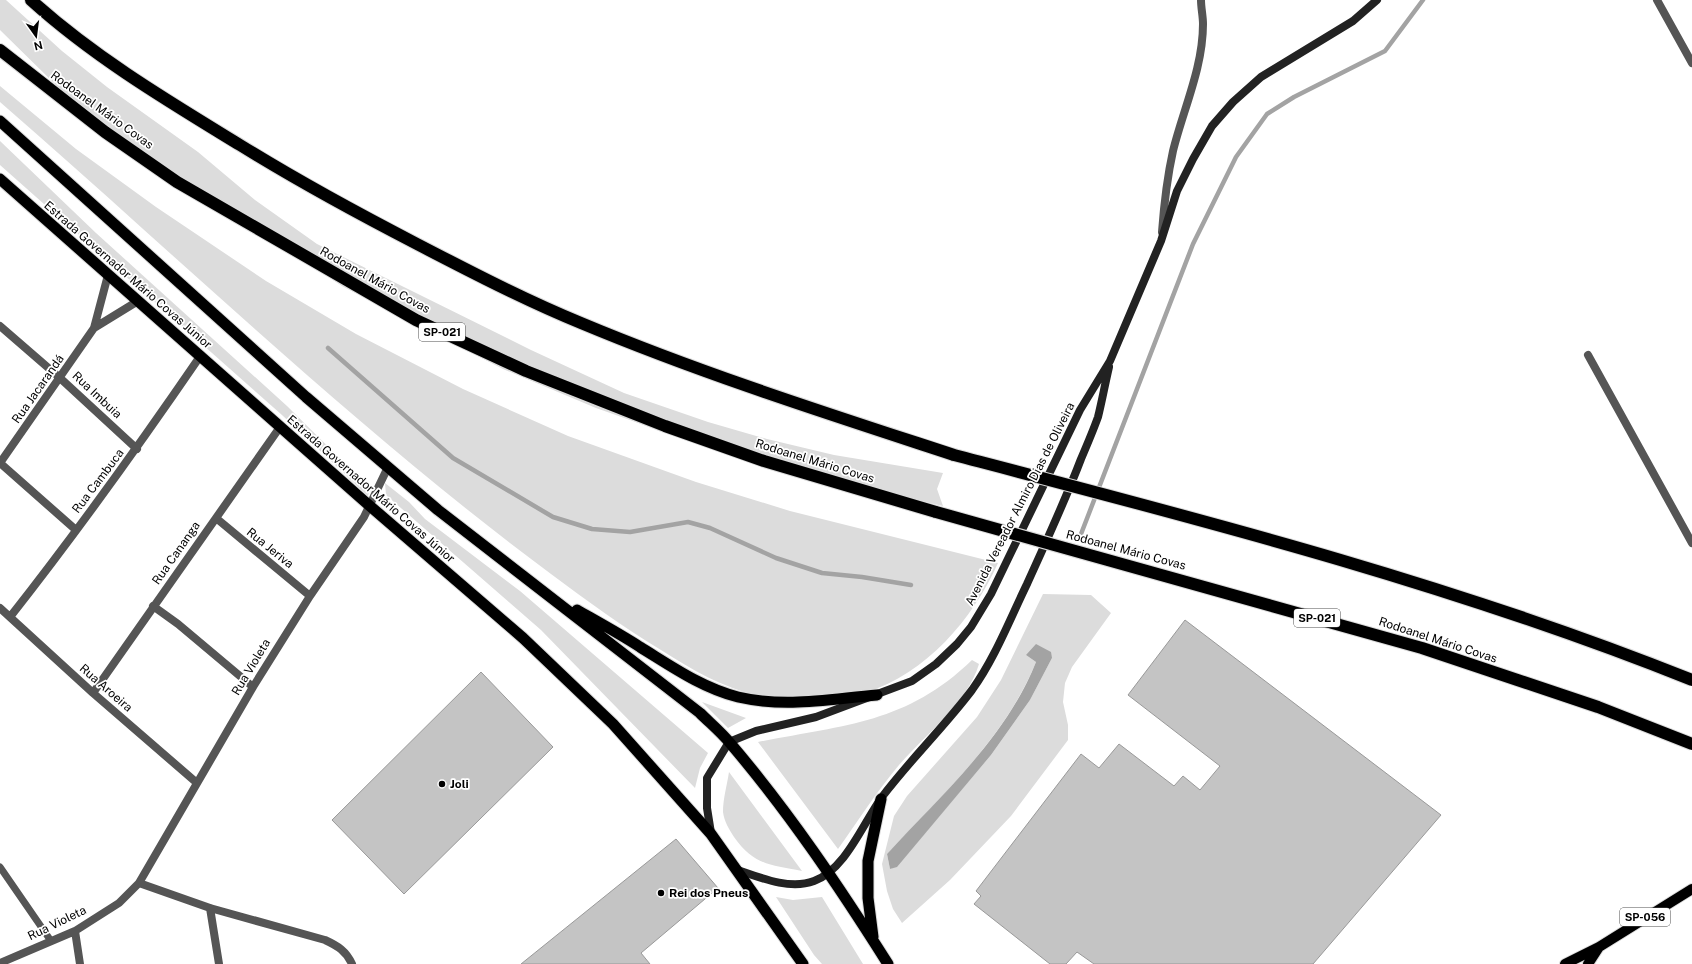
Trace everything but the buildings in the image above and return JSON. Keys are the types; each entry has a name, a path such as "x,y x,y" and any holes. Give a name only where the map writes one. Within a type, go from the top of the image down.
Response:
{"highway":[{"path":"31,0 48,16 150,90 311,188 481,277 579,322 656,353 794,402 954,455 1113,496 1356,563 1502,610 1692,680"},
{"name":"Rodoanel Mário Covas","path":"0,50 105,132 177,182 416,320 526,371 665,426 764,461 936,512 1422,648 1598,707 1692,744"},
{"path":"0,121 306,397 438,510 683,698 700,713 729,742 829,873 888,964"},
{"name":"Estrada Governador Mário Covas Júnior","path":"0,180 556,668 613,724 711,834 738,870 802,963"},
{"path":"545,593 619,633 688,677 738,697 779,702 809,703 877,695"},
{"path":"874,941 867,878 869,854 881,799"}],"main road":[{"name":"Avenida Vereador Almiro Dias de Oliveira","path":"729,742 745,734 816,717 912,681 936,664 957,644 971,627 991,594 1080,410 1110,361 1161,241 1177,191 1212,126 1232,102 1261,77 1353,21 1377,0"},
{"name":"Avenida Vereador Almiro Dias de Oliveira","path":"738,870 772,881 787,883 814,881 829,873 839,863 881,799 973,688 992,657 1063,506 1098,418 1110,361"},
{"path":"711,834 707,808 707,778 729,742"},
{"name":"SP-056","path":"1565,964 1600,947 1692,889"},
{"name":"SP-056","path":"1588,964 1600,947"}],"street":[{"path":"1161,241 1166,192 1173,151 1195,75 1202,41 1203,23 1201,0"},
{"path":"1657,0 1692,63"},
{"name":"Rua Jacarandá","path":"0,463 94,328 108,274"},
{"name":"Rua Jacarandá","path":"94,328 138,301"},
{"name":"Rua Imbuia","path":"0,326 137,448"},
{"name":"Rua Cambuca","path":"10,617 137,448 201,355"},
{"path":"1588,355 1692,543"},
{"name":"Rua Cananga","path":"93,693 280,427"},
{"path":"0,463 76,530"},
{"name":"Rua Violeta","path":"0,963 75,931 119,903 139,883 253,687 310,596 364,517 388,467"},
{"name":"Rua Jeriva","path":"216,518 245,544 310,596"},
{"path":"153,606 178,624 253,687"},
{"name":"Rua Aroeira","path":"0,608 93,693 197,783"},
{"path":"139,883 210,908 325,940 338,945 348,955 352,964"},
{"path":"210,908 219,964"},
{"path":"75,931 80,964"}],"lane":[{"path":"0,867 51,941"}],"shaded area":[{"path":"0,0 6,0 62,51 107,87 198,152 255,200 317,244 531,350 624,393 708,422 767,439 834,455 943,473 937,489 943,506 823,479 678,437 596,408 503,369 342,286 125,140 59,88 0,30"},
{"path":"0,86 76,149 156,207 266,281 356,334 463,389 568,436 696,482 790,511 998,563 975,605 945,642 908,672 887,684 865,693 842,698 802,699 769,698 758,696 720,683 684,664 647,641 578,594 498,534 394,450 293,363 0,102"},
{"path":"0,141 96,233 287,406 370,488 368,496 282,415 0,165"},
{"path":"385,483 409,502 425,519 520,591 708,753 700,768 695,788 541,630 386,495"},
{"path":"1043,594 1091,595 1111,613 1072,667 1065,683 1063,702 1068,725 1068,740 1011,816 950,880 902,923 893,909 887,891 882,864 894,816 907,796 977,717 1001,680","holes":["1026,655 1052,658 1030,700 991,755 897,866 890,869 887,854 950,787 990,741 1007,716 1023,690 1036,662"]},
{"path":"1036,644 1051,652 1052,658 1030,700 991,755 897,867 890,869 887,854 950,787 990,741 1008,716 1023,690 1036,662 1026,655"},
{"path":"972,660 979,664 966,692 945,718 899,765 875,796 838,849 758,742 846,725 872,719 898,710 923,697 947,681"},
{"path":"702,702 746,718 728,728"},
{"path":"729,772 802,871 772,865 756,858 741,846 734,837 726,822 723,812 724,797"},
{"path":"776,897 793,900 822,897 863,964 822,964 814,955"}],"waterway":[{"path":"1081,534 1193,244 1236,157 1267,114 1294,97 1385,51 1423,0"},
{"path":"328,348 453,458 553,517 592,529 630,532 688,522 710,528 776,558 822,573 862,577 911,585"}],"place":[{"name":"Joli","path":"442,784"},
{"name":"Rei dos Pneus","path":"661,893"}]}
